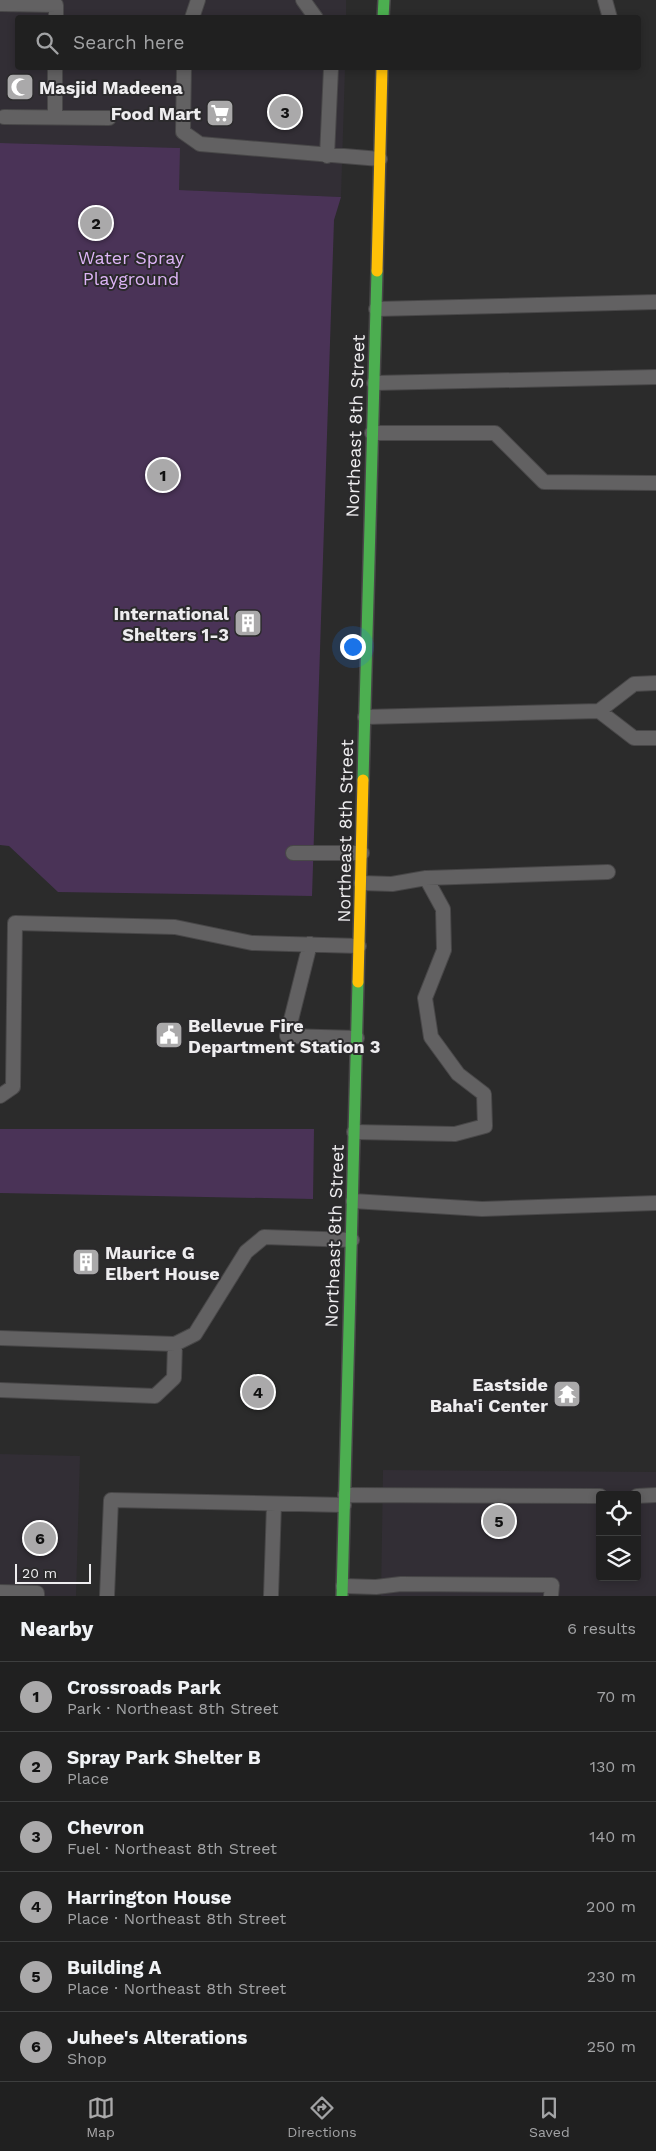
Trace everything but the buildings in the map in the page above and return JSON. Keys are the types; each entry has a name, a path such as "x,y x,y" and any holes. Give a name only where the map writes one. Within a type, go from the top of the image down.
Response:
{"main road":[{"path":"383,15 384,0"},
{"name":"Northeast 8th Street","path":"342,1591 382,70"}],"lane":[{"path":"193,15 198,0"},
{"path":"303,0 314,15"},
{"path":"605,0 609,15"},
{"path":"0,4 31,2 56,5 56,15"},
{"path":"55,70 55,117"},
{"path":"184,70 183,132 200,144 380,159"},
{"path":"327,156 331,70"},
{"path":"4,117 109,118"},
{"path":"376,309 656,302"},
{"path":"374,383 656,377"},
{"path":"372,433 495,432 544,482 656,483"},
{"path":"365,717 600,711 634,684 656,683"},
{"path":"600,711 634,738 656,738"},
{"path":"293,853 362,853"},
{"path":"361,883 392,884 426,878 608,872"},
{"path":"354,1132 455,1134 485,1126 484,1094 458,1074 431,1036 425,998 444,950 443,910 426,878"},
{"path":"0,1096 13,1087 15,923 175,927 252,943 359,946"},
{"path":"310,944 287,1036 357,1038"},
{"path":"353,1201 482,1209 656,1203"},
{"path":"0,1338 175,1344 195,1334 246,1252 264,1237 352,1240"},
{"path":"0,1390 155,1396 174,1378 175,1344"},
{"path":"108,1596 111,1500 274,1504 345,1500 596,1496"},
{"path":"641,1496 656,1496"},
{"path":"271,1596 274,1504"},
{"path":"342,1591 402,1584 552,1585 551,1596"},
{"path":"0,1592 37,1594 37,1596"}],"shaded area":[{"path":"0,0 346,0 346,15 15,15 15,70 345,70 341,197 179,190 179,148 0,143"},
{"path":"0,1454 80,1456 76,1596 0,1596"},
{"path":"383,1470 656,1472 656,1596 381,1596"}],"green space":[{"name":"Water Spray Playground","path":"0,143 180,148 179,190 341,197 334,220 312,896 58,892 9,846 0,845"},
{"path":"0,1129 314,1129 313,1199 0,1193"}],"traffic: fast":[{"path":"383,15 384,0"},
{"path":"363,780 377,271"},
{"path":"342,1596 358,982"}],"traffic: slow":[{"path":"377,271 382,70"},
{"path":"358,982 363,780"}],"place":[{"name":"Masjid Madeena","path":"20,87"},
{"name":"Chevron","path":"285,112"},
{"name":"Food Mart","path":"220,113"},
{"name":"Spray Park Shelter B","path":"96,223"},
{"name":"Crossroads Park","path":"163,475"},
{"name":"International Shelters 1-3","path":"248,623"},
{"name":"Bellevue Fire Department Station 3","path":"169,1035"},
{"name":"Maurice G Elbert House","path":"86,1262"},
{"name":"Harrington House","path":"258,1392"},
{"name":"Eastside Baha'i Center","path":"567,1394"},
{"name":"Building A","path":"499,1521"},
{"name":"Juhee's Alterations","path":"40,1538"}]}
